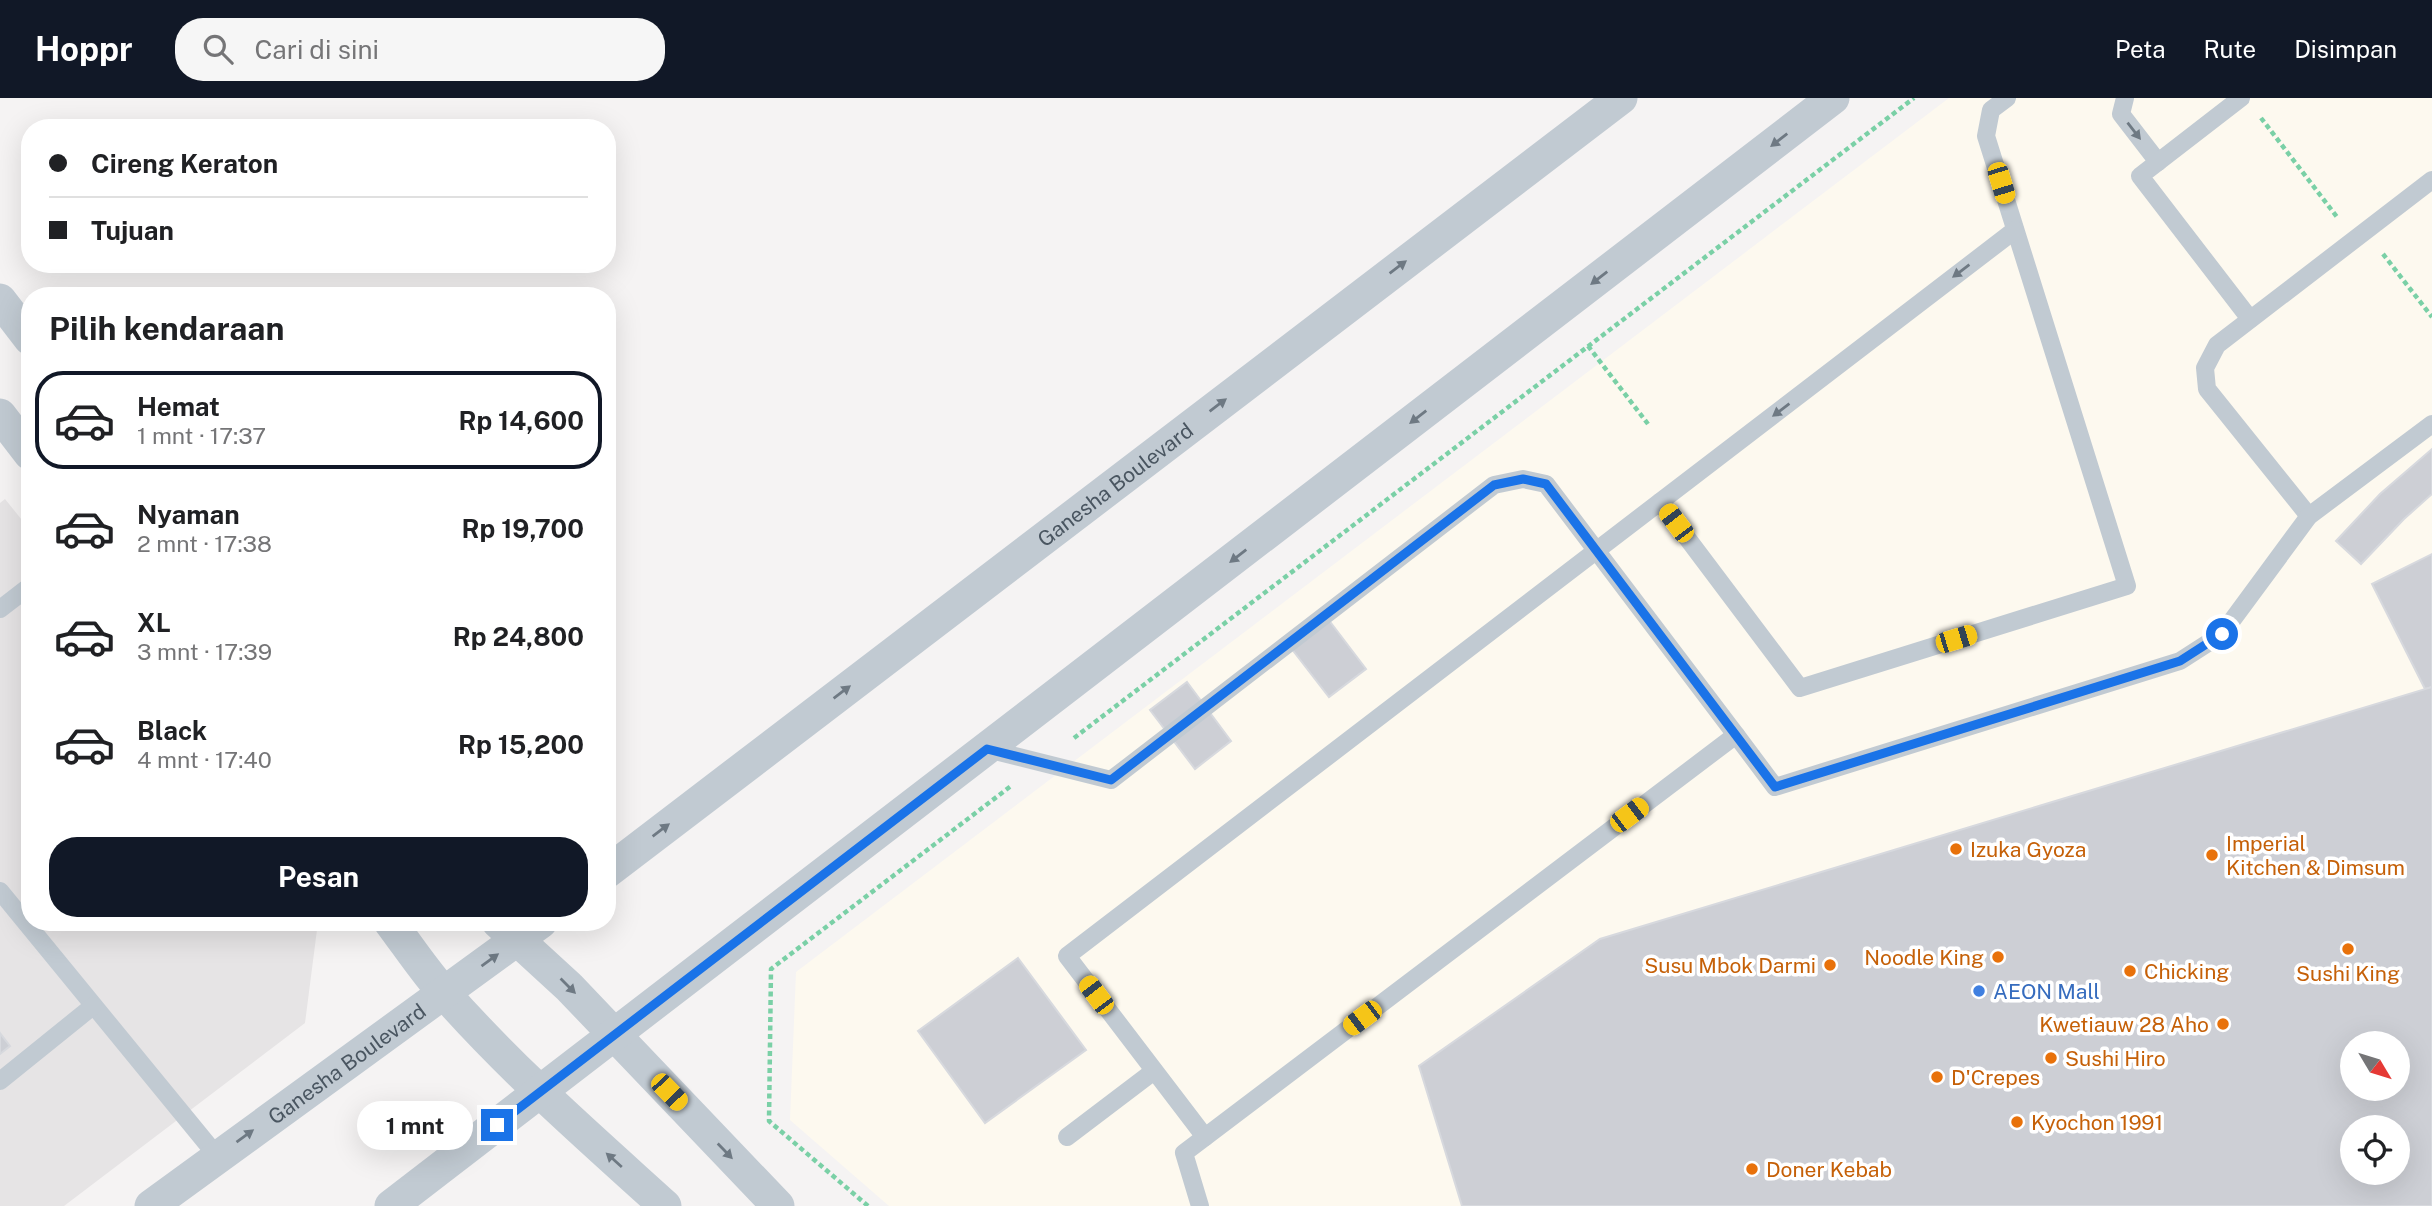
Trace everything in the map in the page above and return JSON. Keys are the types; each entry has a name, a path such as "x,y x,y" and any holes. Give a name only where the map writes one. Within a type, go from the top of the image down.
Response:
{"street":[{"name":"Ganesha Boulevard","path":"616,865 1621,98"},
{"path":"391,1206 1833,98"},
{"path":"0,300 21,327"},
{"path":"0,415 21,442"},
{"path":"397,931 444,993 540,1093 665,1206"},
{"name":"Ganesha Boulevard","path":"151,1206 444,993 516,931"},
{"path":"522,931 569,987 778,1206"}],"lane":[{"path":"1660,502 1800,688 2127,586 1986,136 1991,110 2007,98"},
{"path":"2124,98 2121,114 2158,162"},
{"path":"2247,103 2140,176 2250,319"},
{"path":"2309,516 2207,390 2205,368 2217,345 2432,180"},
{"path":"1205,1137 1067,956 2015,230"},
{"path":"987,749 1111,780 1494,485 1523,479 1546,484 1775,787 2180,661 2222,634 2309,516 2432,424"},
{"path":"0,608 21,593"},
{"path":"1193,1203 1184,1153 1736,735"},
{"path":"0,891 21,917"},
{"path":"32,931 217,1156"},
{"path":"0,1081 93,1006"},
{"path":"1067,1137 1154,1071"}],"path":[{"path":"868,1206 769,1121 771,969 1914,98"},
{"path":"2247,103 2432,317"},
{"path":"1588,346 1648,424"}],"shaded area":[{"path":"1949,98 2432,98 2432,1206 889,1206 790,1120 796,972"},
{"path":"5,499 21,519 21,931 317,931 305,1023 64,1206 0,1206 0,503"}],"building":[{"path":"2432,449 2432,494 2361,564 2336,541 2380,494"},
{"path":"2432,554 2432,687 2425,689 2372,584"},
{"path":"1328,619 1366,669 1329,697 1291,648"},
{"path":"1187,682 1231,741 1195,769 1150,710"},
{"name":"AEON Mall","path":"2432,687 2432,1206 1462,1206 1419,1066 1600,939"},
{"path":"1018,958 1086,1050 985,1123 918,1031"},
{"path":"0,1033 10,1046 0,1054"}],"place":[{"name":"Izuka Gyoza","path":"1956,849"},
{"name":"Imperial Kitchen & Dimsum","path":"2212,855"},
{"name":"Sushi King","path":"2348,949"},
{"name":"Noodle King","path":"1998,957"},
{"name":"Susu Mbok Darmi","path":"1830,965"},
{"name":"Chicking","path":"2130,971"},
{"name":"AEON Mall","path":"1979,991"},
{"name":"Kwetiauw 28 Aho","path":"2223,1024"},
{"name":"Sushi Hiro","path":"2051,1058"},
{"name":"D'Crepes","path":"1937,1077"},
{"name":"Kyochon 1991","path":"2017,1122"},
{"name":"Doner Kebab","path":"1752,1169"}],"route":[{"path":"497,1125 987,749 1111,780 1494,485 1523,479 1546,484 1775,787 2180,661 2222,634"}]}
